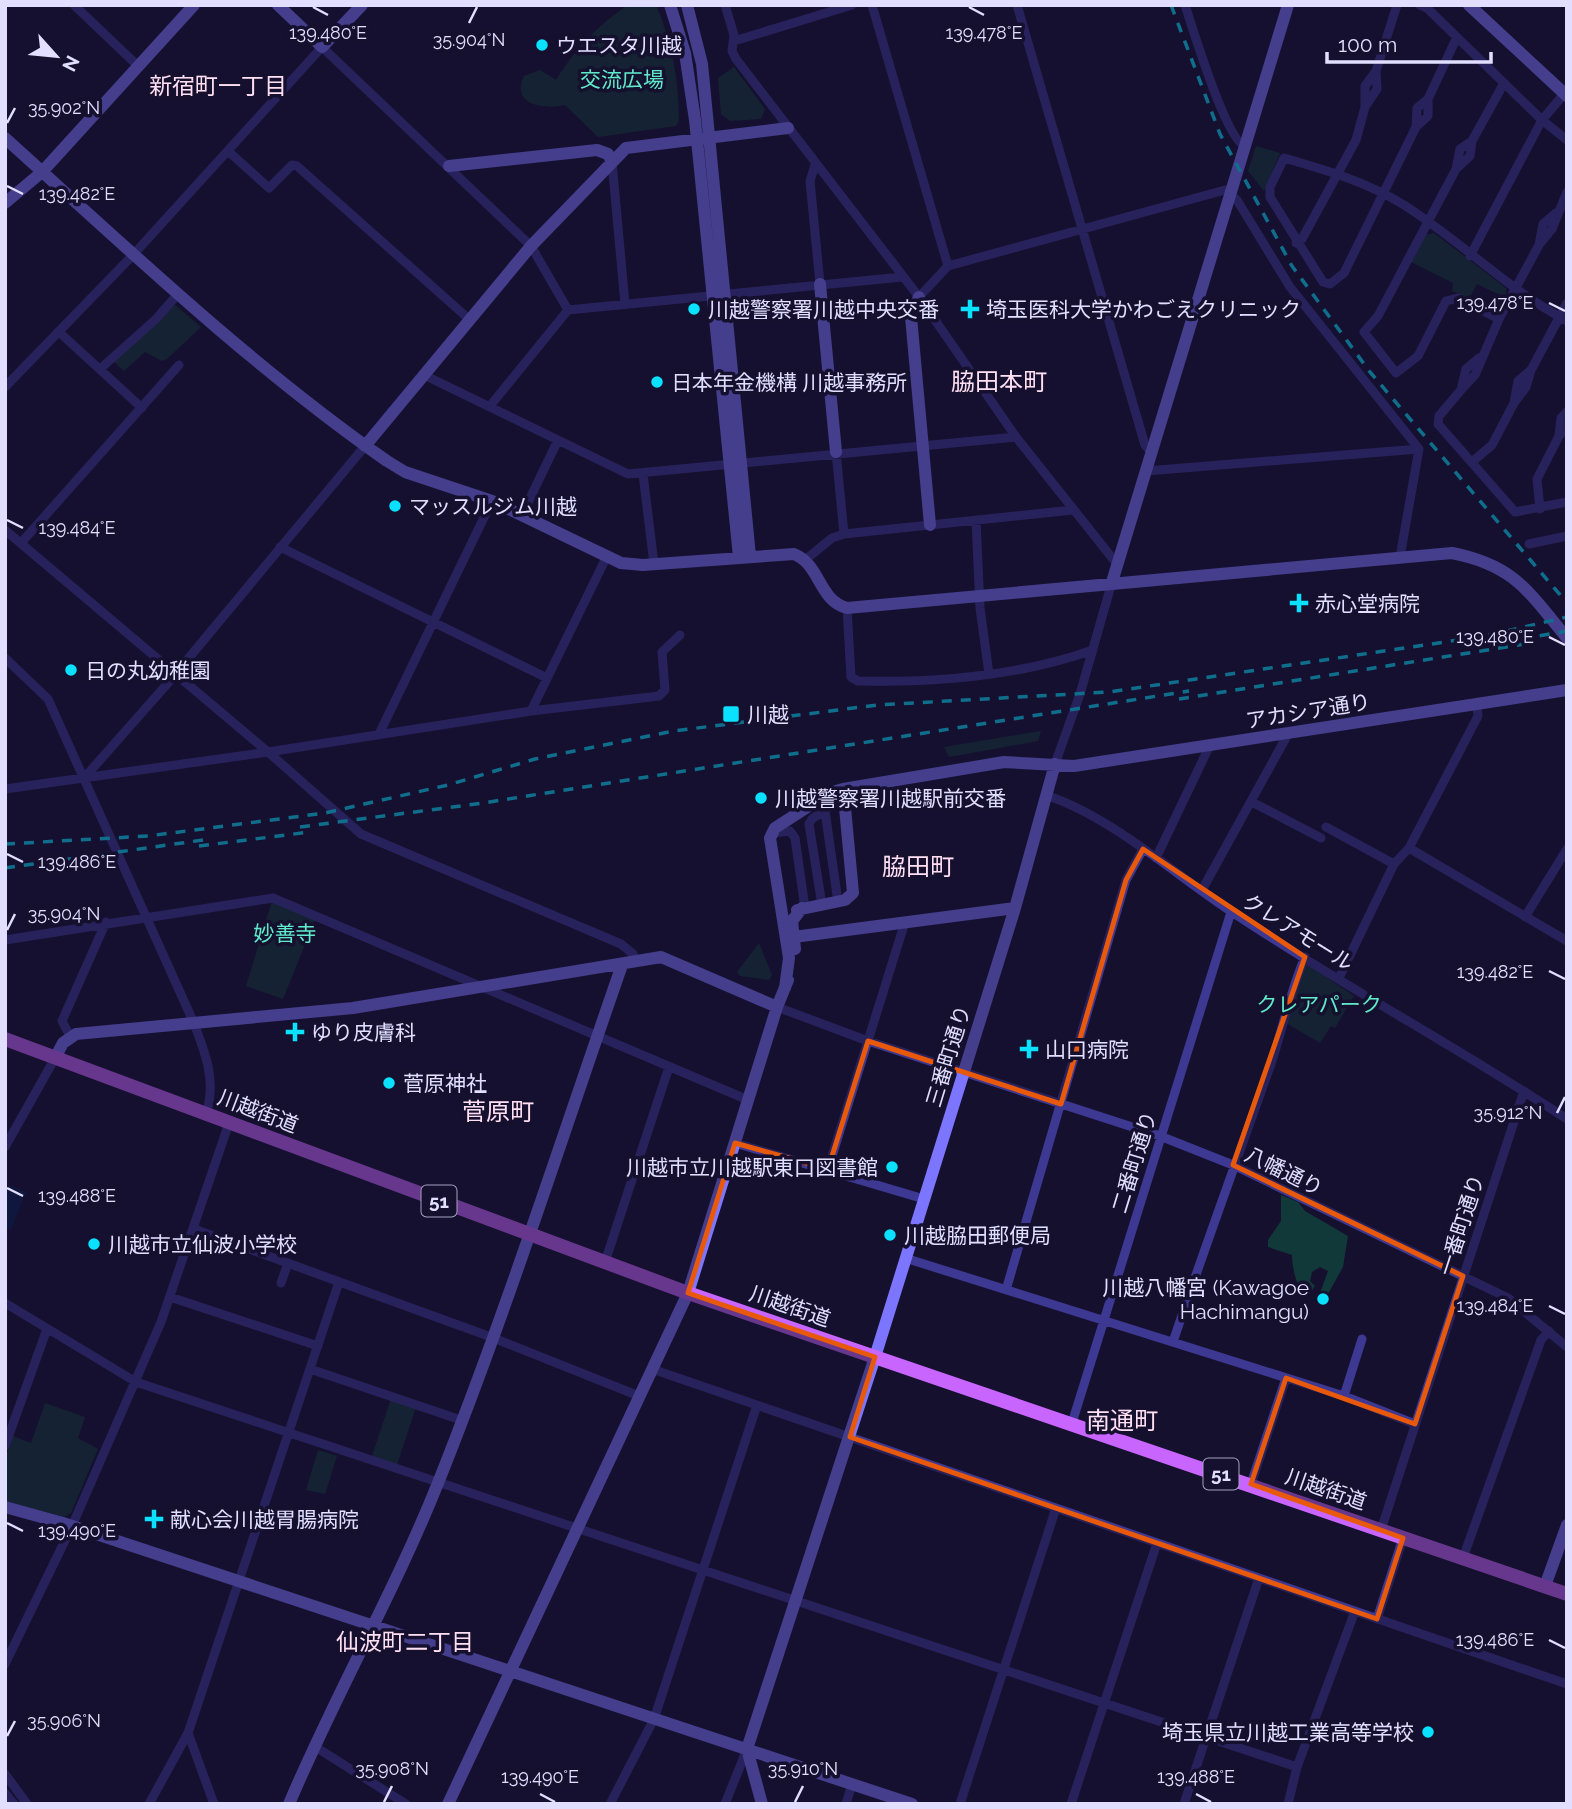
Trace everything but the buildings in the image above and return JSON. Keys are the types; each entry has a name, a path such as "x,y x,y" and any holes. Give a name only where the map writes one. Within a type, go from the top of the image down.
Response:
{"main road":[{"name":"川越街道","path":"5,1039 688,1293 1567,1594"}],"street":[{"path":"74,5 138,66"},
{"path":"5,203 42,172 194,5"},
{"path":"278,5 531,246 568,310"},
{"path":"5,387 133,255 362,5"},
{"path":"670,5 685,53 703,138"},
{"path":"687,5 702,64 703,138 745,557"},
{"path":"725,5 734,41 732,51 736,59 919,297 1016,437 1117,564"},
{"path":"734,41 852,5"},
{"path":"872,5 948,266"},
{"path":"1017,5 1145,445 1152,453"},
{"path":"1185,5 1236,141 1245,146"},
{"path":"1055,764 1093,650 1288,5"},
{"path":"1296,243 1302,239 1356,140 1365,107 1377,89 1376,71 1397,5"},
{"path":"1420,5 1427,8 1542,121 1567,140"},
{"path":"1469,5 1566,95 1542,121 1470,256"},
{"path":"1457,37 1428,99 1417,108 1416,127 1384,194 1343,273 1330,284 1323,282 1296,243 1270,197 1269,187 1284,158 1338,174 1384,194 1427,222 1515,290 1563,319"},
{"path":"1499,318 1452,298 1446,301 1418,356 1401,372 1392,371 1366,338 1366,327 1378,316 1456,169 1470,156 1472,141 1504,83"},
{"path":"85,778 176,674 531,246 612,162 632,146 788,128"},
{"path":"5,138 177,295 278,380 365,446 405,472 492,500 606,558 631,564 654,564 790,554 805,560 830,601 847,608 1452,553 1499,566 1521,584 1567,638"},
{"path":"449,166 597,150 608,154 612,162 625,304"},
{"path":"228,151 269,188 292,166 297,166 470,320"},
{"path":"815,165 810,181 844,534"},
{"path":"930,525 911,317 919,297 948,266 1222,189 1231,194 1290,286 1419,449 1400,557"},
{"path":"1567,192 1556,213 1552,229 1539,245 1499,318 1479,358 1475,375 1439,416 1438,424 1515,512 1567,502"},
{"path":"490,407 568,310 902,277"},
{"path":"100,369 156,319 177,295"},
{"path":"1472,462 1492,445 1514,403 1526,387 1531,370 1563,319 1567,303"},
{"path":"59,332 142,408"},
{"path":"21,543 179,365"},
{"path":"424,375 628,474 836,452 1016,437"},
{"path":"1540,509 1537,479 1559,436 1562,418 1567,412"},
{"path":"1559,436 1567,428"},
{"path":"522,515 558,440"},
{"path":"1146,471 1419,449"},
{"path":"643,474 654,564"},
{"path":"379,734 492,500"},
{"path":"805,560 832,538 844,534 1073,510"},
{"path":"976,520 980,596 989,674"},
{"path":"5,530 361,834 605,937 628,948 636,961"},
{"path":"1529,544 1567,536"},
{"path":"280,547 547,678"},
{"path":"531,711 606,558"},
{"path":"847,608 851,677 858,681 989,674 1030,668 1093,650"},
{"path":"5,789 662,694 663,652 680,635"},
{"path":"5,657 48,699 192,1021 205,1051 211,1077 212,1097 206,1114"},
{"name":"アカシア通り","path":"772,833 775,828 829,793 848,793 1004,762 1074,766 1567,690"},
{"path":"1339,978 1394,864 1409,848 1478,716 1476,705"},
{"path":"1202,890 1288,734"},
{"path":"1156,858 1210,745"},
{"name":"三番町通り","path":"747,1749 850,1437 1014,908 1055,764"},
{"path":"822,905 809,828 812,819 848,793"},
{"path":"778,897 788,910 838,902 849,897 854,887 848,793"},
{"name":"クレアモール","path":"1048,796 1074,807 1143,849 1231,912 1567,1119"},
{"path":"1252,802 1321,838"},
{"path":"825,811 838,902"},
{"path":"1326,827 1394,864"},
{"path":"448,1804 688,1293 777,1007 795,959 778,897 772,833 790,831 796,838 804,908"},
{"path":"1409,848 1567,941"},
{"path":"1006,1290 1126,880 1143,849"},
{"path":"1525,917 1567,849"},
{"path":"5,940 106,922 273,898 748,1100"},
{"path":"790,938 793,917 804,908"},
{"path":"790,938 1014,908"},
{"name":"二番町通り","path":"1072,1423 1231,912"},
{"path":"70,1035 62,1021 106,922"},
{"path":"828,1169 905,922"},
{"path":"70,1035 192,1021 353,1008 661,957 671,958 777,1007"},
{"path":"1173,1342 1233,1165 1273,1059 1290,991 1304,957"},
{"path":"289,1804 314,1745 375,1626 438,1483 529,1234 622,965"},
{"name":"八幡通り","path":"777,1007 869,1041 1160,1136 1233,1165 1508,1298 1567,1347"},
{"path":"5,1147 70,1035"},
{"path":"605,1262 669,1067"},
{"name":"一番町通り","path":"1381,1530 1524,1091"},
{"path":"5,1664 72,1526 136,1382 170,1297 229,1123"},
{"path":"735,1143 924,1199"},
{"path":"194,1228 491,1337 639,1396"},
{"path":"905,1258 1344,1396 1415,1424"},
{"path":"281,1283 288,1263"},
{"path":"149,1804 188,1733 339,1282"},
{"path":"170,1297 318,1346"},
{"path":"5,1303 136,1382 1297,1767"},
{"path":"5,1446 47,1329"},
{"path":"1463,1558 1541,1340 1549,1331"},
{"path":"1344,1396 1362,1339"},
{"path":"310,1368 461,1420"},
{"path":"652,1369 1567,1684"},
{"path":"1251,1484 1286,1378"},
{"path":"610,1804 654,1719 757,1405"},
{"path":"5,1507 240,1581 912,1804"},
{"path":"960,1804 1056,1508"},
{"path":"1545,1586 1567,1525"},
{"path":"1377,1619 1403,1538"},
{"path":"1071,1804 1157,1543"},
{"path":"1184,1804 1259,1578"},
{"path":"1288,1804 1297,1767 1355,1611"},
{"path":"188,1733 214,1804"},
{"path":"314,1745 405,1804"},
{"path":"725,1804 747,1749"},
{"path":"747,1749 762,1804"},
{"path":"5,1774 27,1804"},
{"path":"846,1804 852,1784"},
{"path":"5,1793 13,1804"}],"highlighted area":[{"path":"1143,849 1305,957 1233,1165 1463,1276 1415,1424 1286,1378 1251,1484 1403,1538 1377,1619 850,1437 875,1357 688,1293 735,1143 828,1169 868,1041 1061,1104 1126,880"}],"green space":[{"name":"交流広場","path":"628,5 656,5 662,19 678,91 679,121 676,126 598,137 565,105 539,106 525,99 521,86 524,76 540,70 556,80 588,38"},
{"path":"734,67 765,109 761,119 730,121 721,114 718,78"},
{"path":"1256,146 1280,153 1264,191 1248,171"},
{"path":"1434,233 1506,288 1506,298 1477,284 1469,299 1452,291 1453,283 1411,262 1425,235"},
{"path":"174,304 201,327 167,359 162,361 145,352 124,371 113,361"},
{"path":"1041,731 1038,741 949,757 944,747"},
{"name":"妙善寺","path":"272,901 315,920 283,999 246,986"},
{"path":"759,943 772,975 769,980 740,976 737,972"},
{"name":"クレアパーク","path":"1305,963 1354,996 1335,1028 1331,1026 1320,1043 1286,1023"},
{"path":"1281,1195 1298,1202 1305,1211 1348,1236 1343,1267 1328,1294 1320,1293 1328,1271 1320,1267 1312,1272 1310,1281 1315,1286 1307,1297 1298,1284 1292,1255 1268,1247 1268,1240 1281,1221"},
{"path":"391,1399 416,1407 397,1465 372,1456"},
{"path":"45,1403 85,1417 78,1438 98,1449 71,1513 64,1517 5,1501 5,1458 13,1436 31,1443"},
{"path":"318,1450 337,1456 325,1494 306,1490"}],"water":[{"path":"9,1185 26,1192 11,1230 5,1228 5,1193"}],"railway":[{"path":"1171,5 1220,134 1292,266 1370,372 1567,603"},
{"path":"5,844 148,836 325,813 448,785 535,759 674,731 877,705 1109,692 1485,636 1567,617"},
{"path":"1521,639 1567,631"},
{"path":"1179,699 1531,643"},
{"path":"300,827 483,803 1189,691"},
{"path":"199,846 310,832"},
{"path":"5,868 210,839"}],"place":[{"name":"ウエスタ川越","path":"542,45"},
{"name":"川越警察署川越中央交番","path":"694,309"},
{"name":"埼玉医科大学かわごえクリニック","path":"970,309"},
{"name":"日本年金機構 川越事務所","path":"657,382"},
{"name":"マッスルジム川越","path":"395,506"},
{"name":"赤心堂病院","path":"1299,603"},
{"name":"日の丸幼稚園","path":"71,670"},
{"name":"川越","path":"731,714"},
{"name":"川越警察署川越駅前交番","path":"761,798"},
{"name":"ゆり皮膚科","path":"295,1032"},
{"name":"山口病院","path":"1029,1049"},
{"name":"菅原神社","path":"389,1083"},
{"name":"川越市立川越駅東口図書館","path":"892,1167"},
{"name":"川越脇田郵便局","path":"890,1235"},
{"name":"川越市立仙波小学校","path":"94,1244"},
{"name":"川越八幡宮 (Kawagoe Hachimangu)","path":"1323,1299"},
{"name":"献心会川越胃腸病院","path":"154,1519"},
{"name":"埼玉県立川越工業高等学校","path":"1428,1732"}],"district":[{"name":"新宿町一丁目","path":"218,85"},
{"name":"脇田本町","path":"999,381"},
{"name":"脇田町","path":"918,866"},
{"name":"菅原町","path":"498,1111"},
{"name":"南通町","path":"1122,1420"},
{"name":"仙波町二丁目","path":"405,1641"}]}
